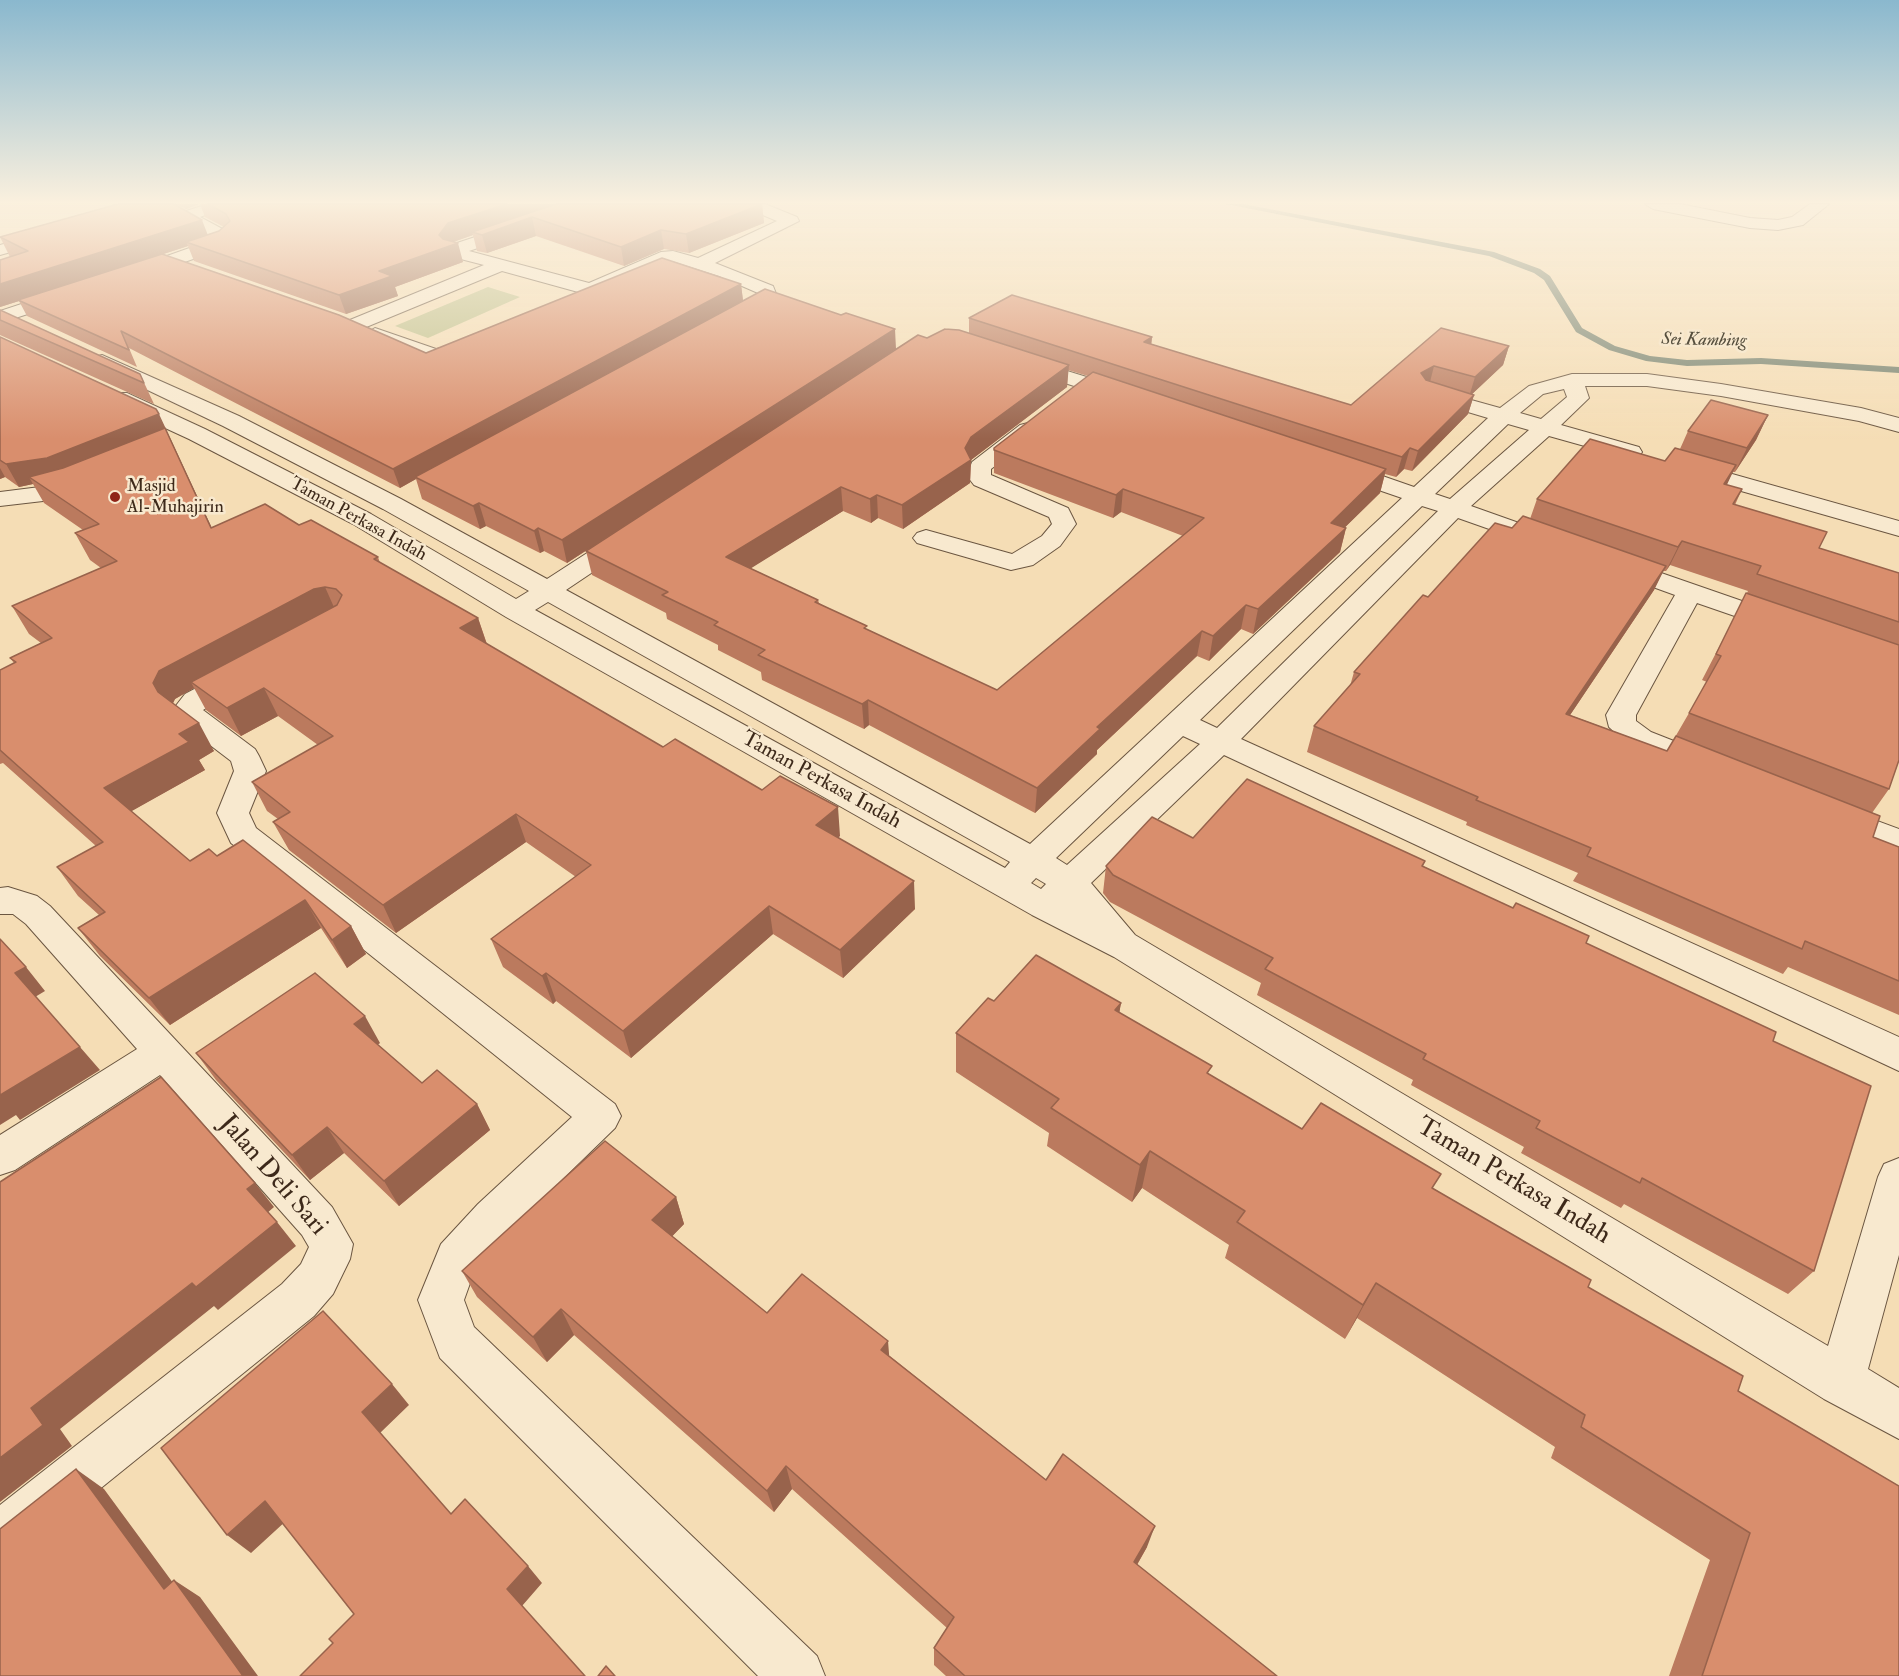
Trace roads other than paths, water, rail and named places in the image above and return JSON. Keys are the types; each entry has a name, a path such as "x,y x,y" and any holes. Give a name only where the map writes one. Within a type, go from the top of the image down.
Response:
{"street":[{"path":"352,326 459,282"},
{"path":"562,282 589,289"},
{"path":"558,304 605,282"},
{"path":"716,327 764,300 768,293 751,282"},
{"path":"1,316 81,290"},
{"path":"1,316 36,331"},
{"path":"331,318 435,355 457,352 488,337"},
{"name":"Taman Perkasa Indah","path":"80,351 403,499 549,590 1070,882 1127,947"},
{"path":"1003,357 1079,391 1143,402"},
{"path":"1044,906 1220,742 1455,508 1578,398 1572,380"},
{"path":"1008,884 1504,416 1536,390 1572,380 1647,380 1721,390 1861,415 1899,425"},
{"name":"Taman Perkasa Indah","path":"93,387 197,434 362,519 516,611 1044,906 1127,947 1841,1382 1899,1415"},
{"path":"1428,394 1899,530"},
{"path":"926,538 1011,562 1024,560 1051,541 1064,524 1059,513 982,480 978,472 980,467 1043,418"},
{"path":"165,447 231,421"},
{"path":"1471,447 1509,459"},
{"path":"1321,462 1800,631"},
{"path":"0,499 43,494 100,474"},
{"path":"362,519 403,499"},
{"path":"516,611 646,525"},
{"path":"1689,592 1621,715 1621,721 1624,727 1640,739 1737,778"},
{"path":"266,663 186,708 186,712 244,756 250,771 233,813 243,835 601,1116 493,1218 457,1258 441,1300 456,1342 797,1676"},
{"path":"1181,723 1899,1055"},
{"path":"1813,808 1899,842"},
{"name":"Jalan Deli Sari","path":"0,901 25,905 38,915 317,1221 331,1244 328,1259 317,1279 298,1300 0,1537"},
{"path":"0,1157 163,1053"},
{"path":"1841,1382 1899,1177"}],"waterway":[{"name":"Sei Kambing","path":"1550,282 1579,330 1612,348 1649,359 1687,363 1761,361 1899,370"}],"place":[{"name":"Masjid Al-Muhajirin","path":"115,497"}]}
